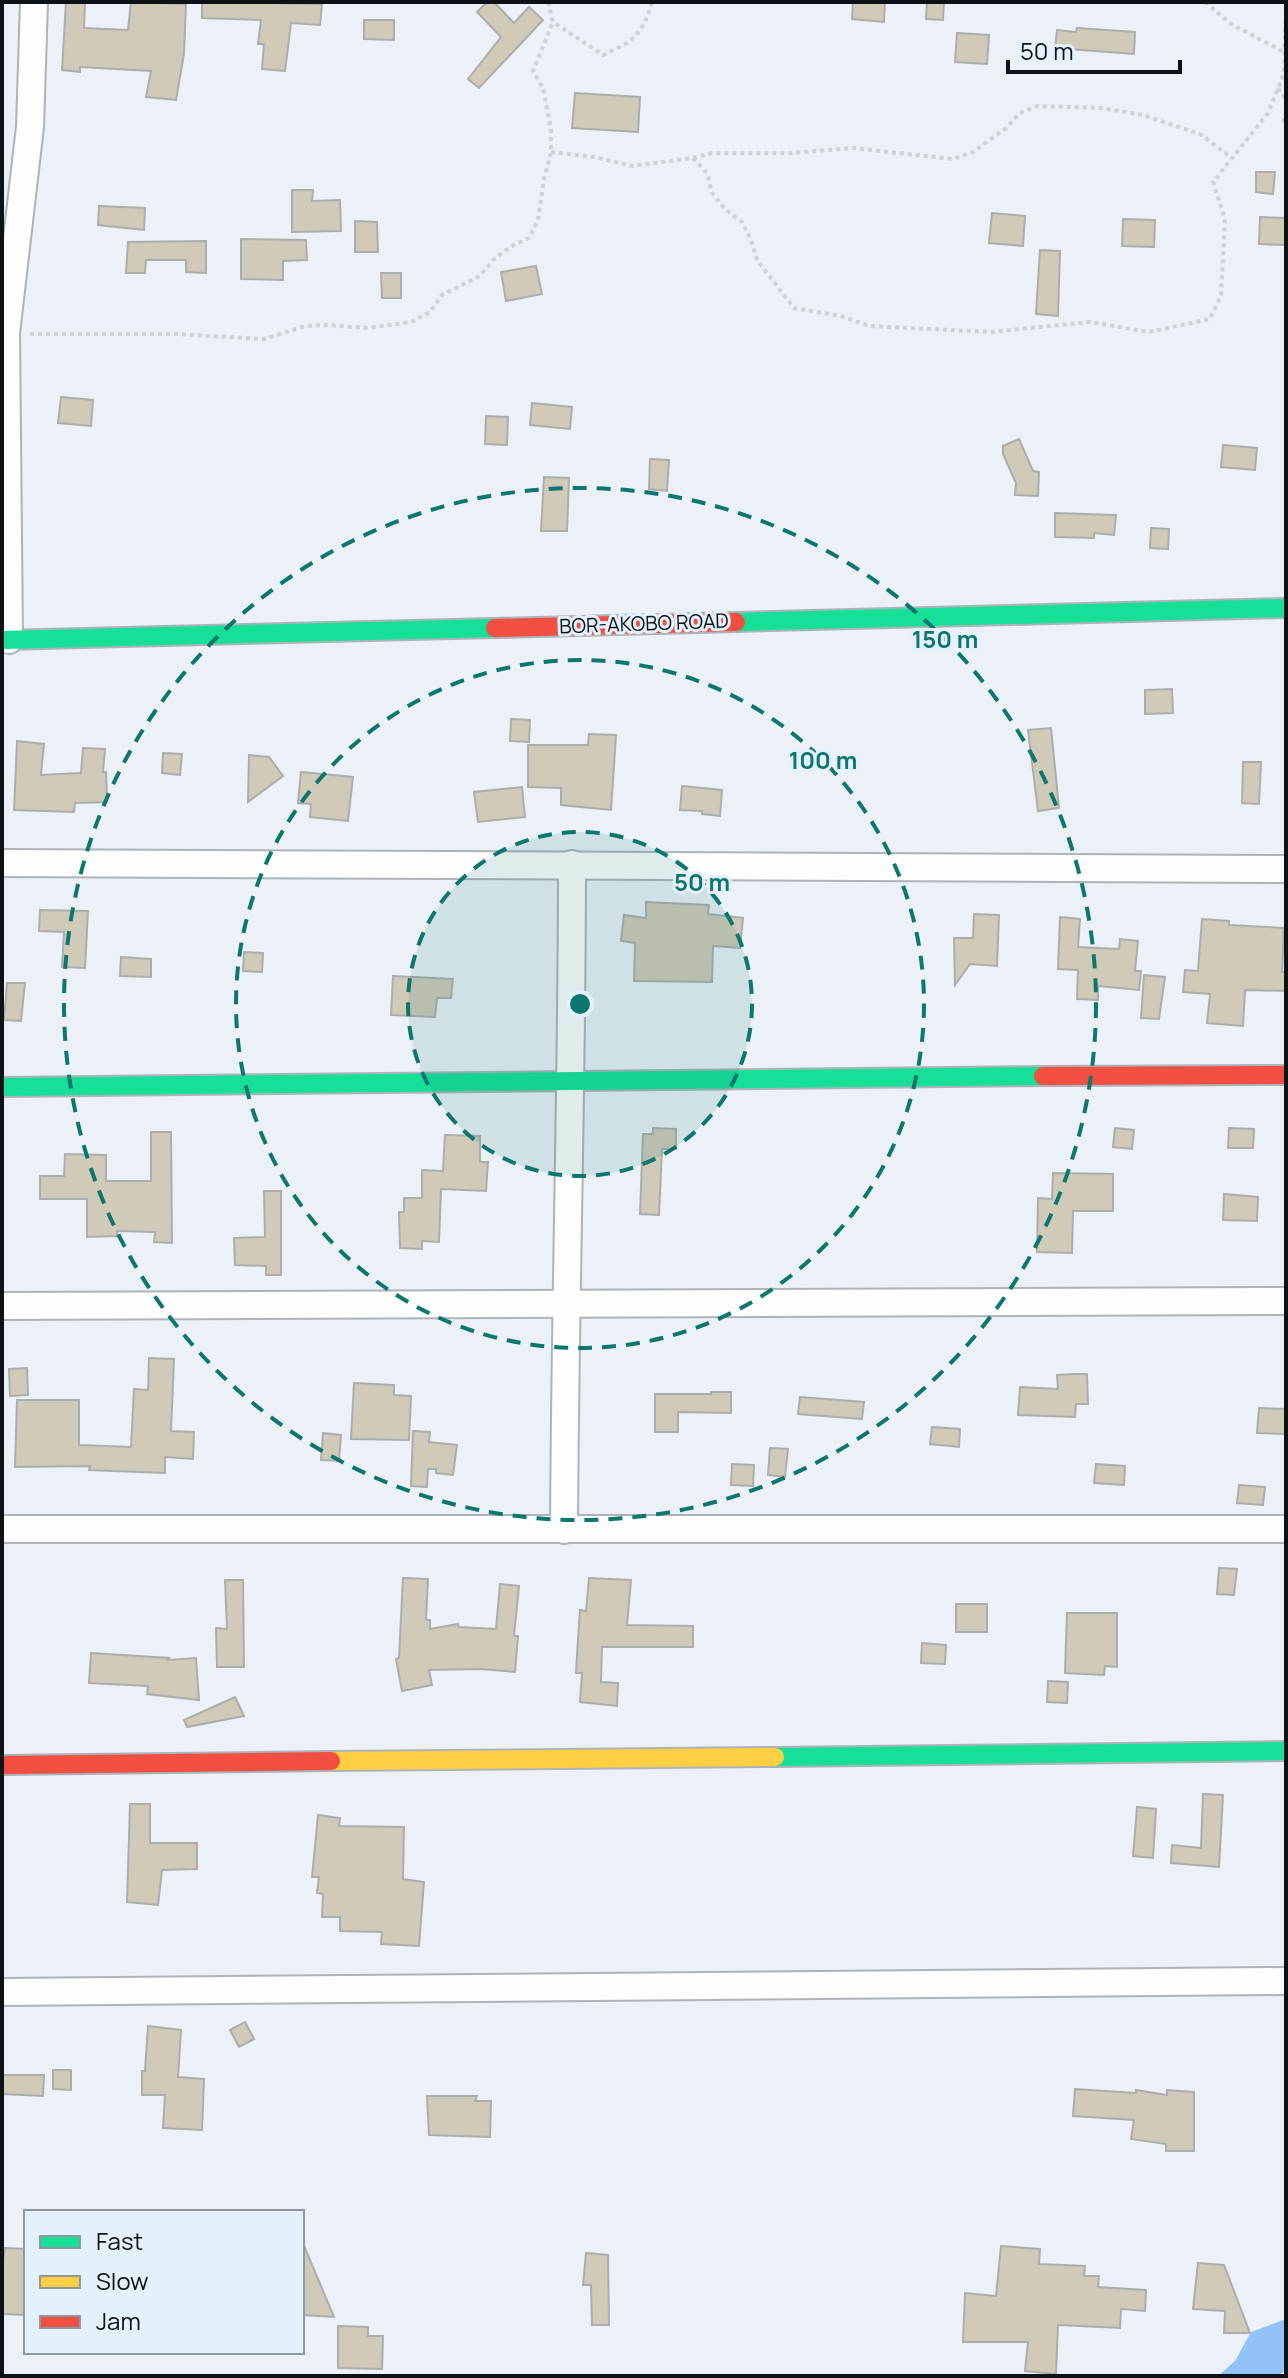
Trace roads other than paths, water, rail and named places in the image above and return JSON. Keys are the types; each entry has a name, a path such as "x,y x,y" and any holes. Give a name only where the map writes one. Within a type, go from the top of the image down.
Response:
{"street":[{"path":"5,640 6,333 30,127 34,2"},
{"name":"BOR-AKOBO ROAD","path":"5,640 1286,608"},
{"path":"2,863 1286,869"},
{"path":"564,1530 565,1302 572,1079 572,864"},
{"path":"2,1087 572,1079 1286,1075"},
{"path":"2,1306 1286,1301"},
{"path":"2,1529 1286,1529"},
{"path":"2,1765 1286,1751"},
{"path":"2,1992 1286,1981"}],"water":[{"path":"1286,2319 1286,2370 1278,2376 1218,2376 1235,2361 1251,2332"}]}
